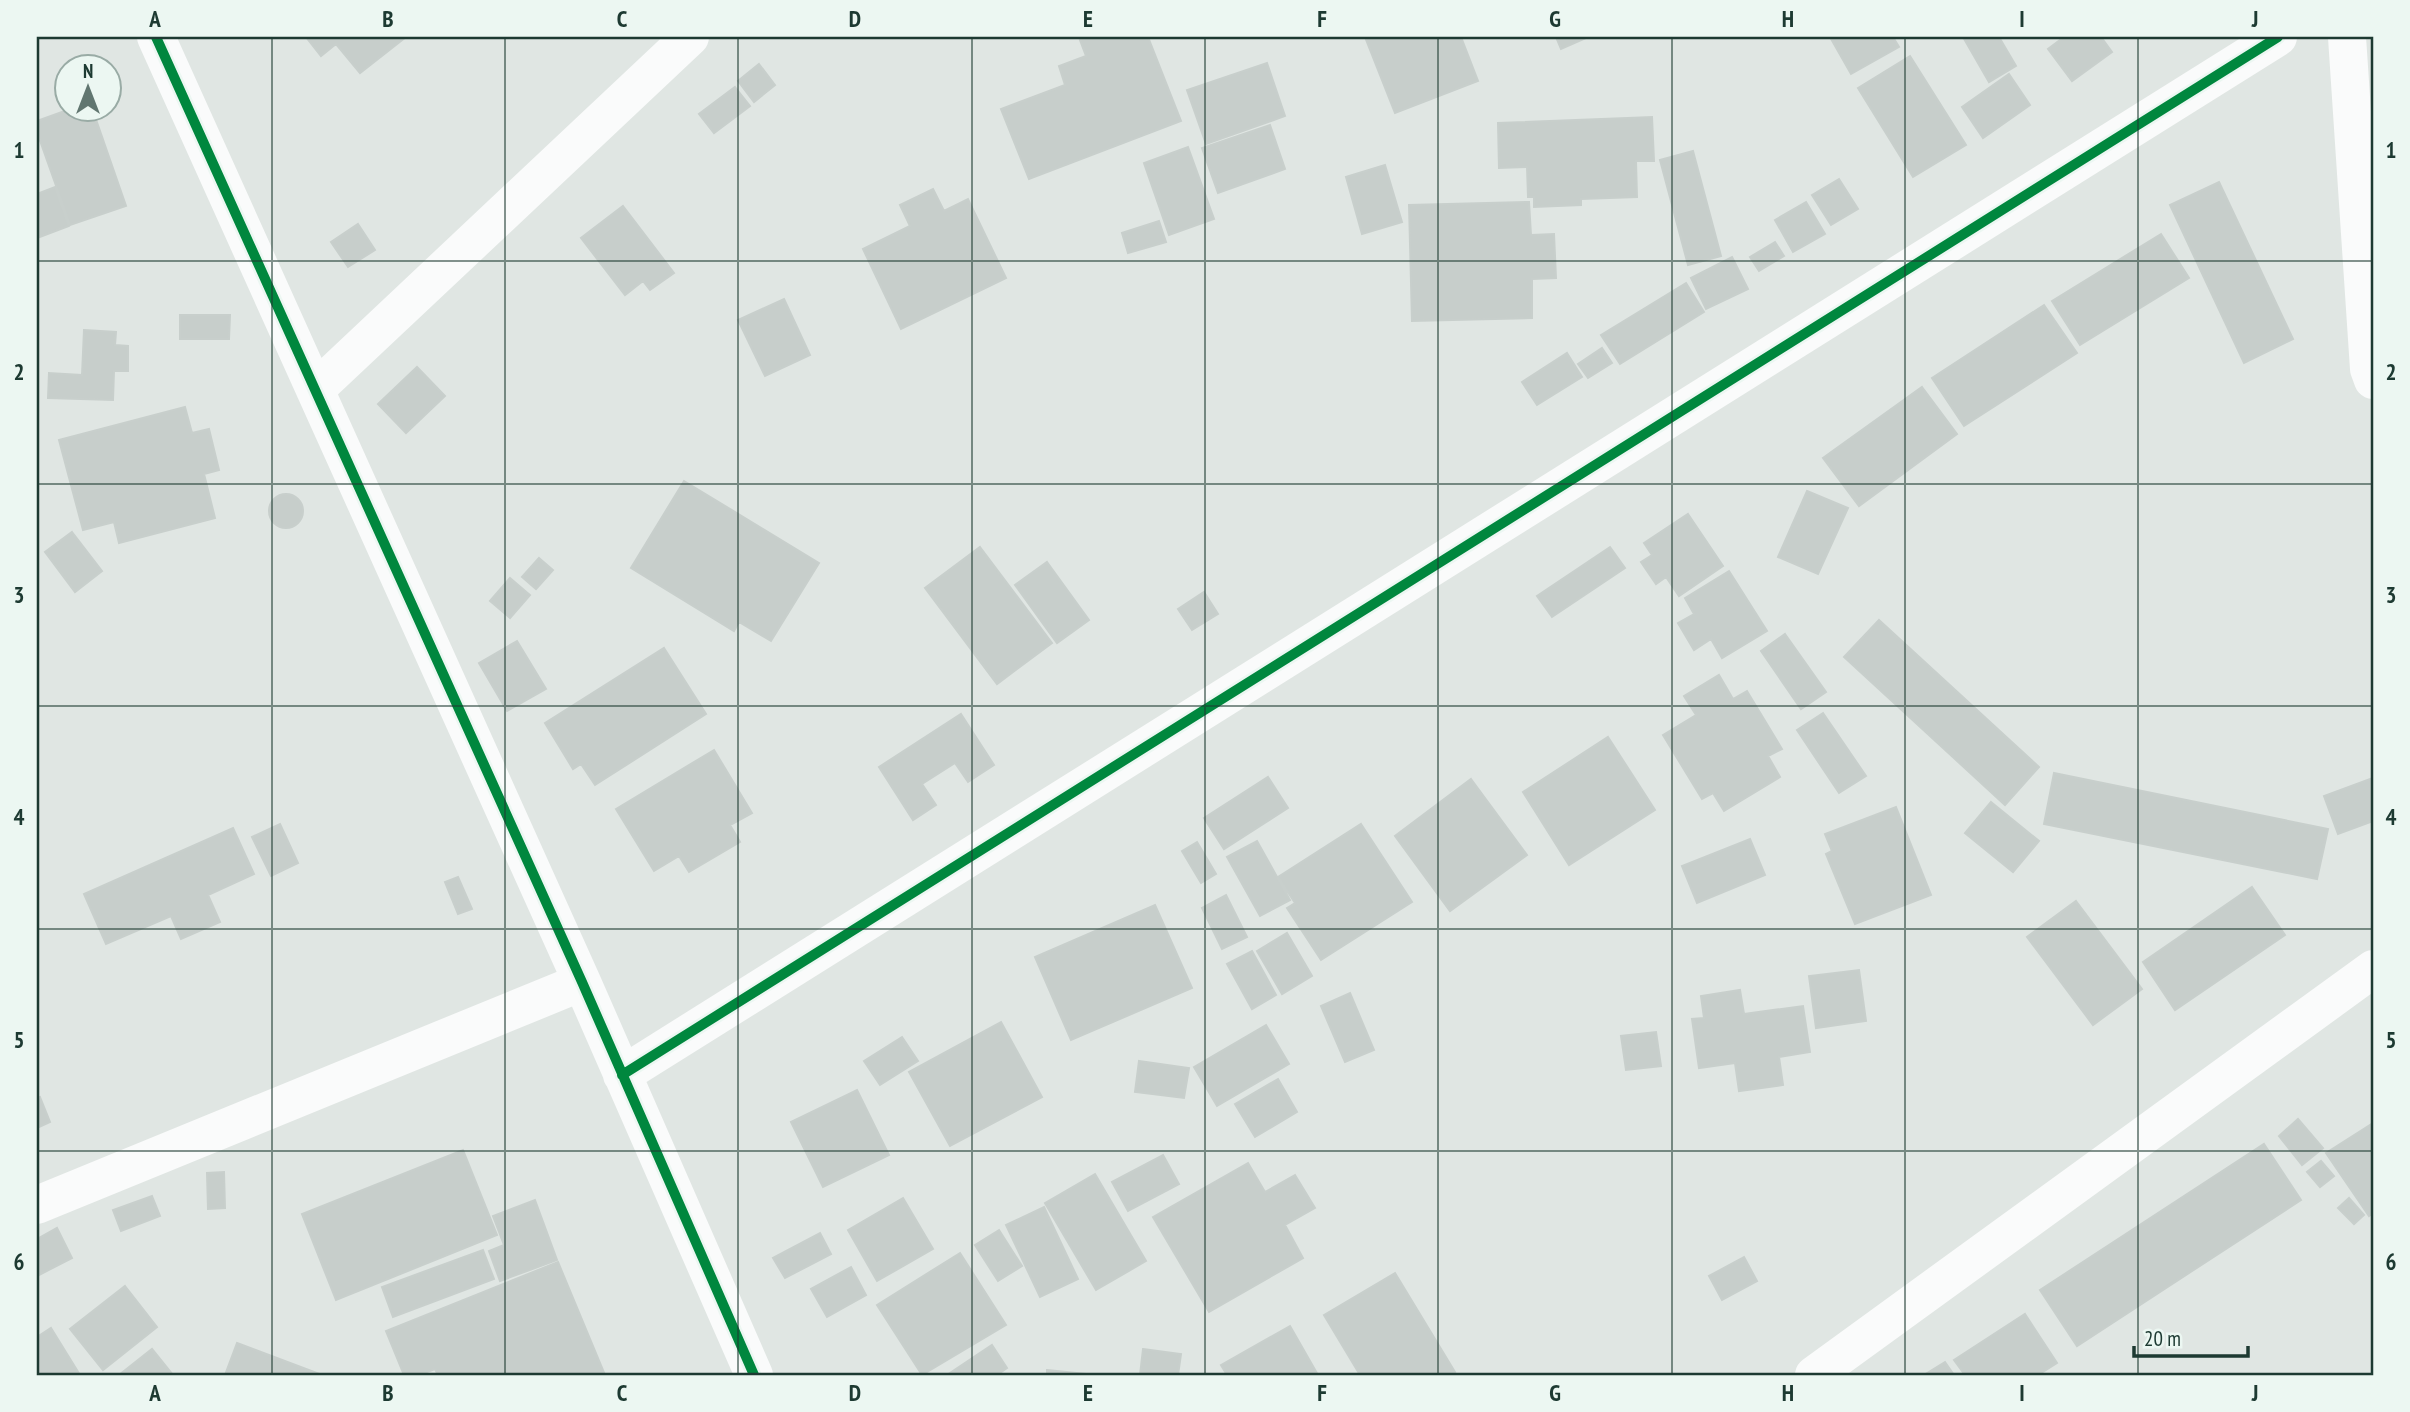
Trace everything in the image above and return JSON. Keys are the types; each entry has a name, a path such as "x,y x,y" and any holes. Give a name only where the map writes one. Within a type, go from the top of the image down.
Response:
{"street":[{"path":"156,37 582,982 754,1375"},
{"path":"315,390 690,37"},
{"path":"622,1075 2278,37"},
{"path":"2347,37 2369,369 2373,380"},
{"path":"1814,1375 2373,969"},
{"path":"37,1205 582,982"}],"building":[{"path":"306,37 406,37 360,73 336,44 321,56"},
{"path":"1089,37 1148,37 1181,121 1029,179 1001,109 1065,85 1059,66 1086,56 1080,40"},
{"path":"1365,37 1461,37 1478,81 1395,113"},
{"path":"1556,37 1588,37 1561,49"},
{"path":"1830,37 1893,37 1899,47 1851,74"},
{"path":"1963,37 1999,37 2016,66 1989,82"},
{"path":"2064,37 2101,37 2112,52 2072,81 2048,49"},
{"path":"1910,56 1966,145 1913,177 1858,88"},
{"path":"1267,63 1285,116 1206,144 1187,90"},
{"path":"759,64 775,85 754,102 738,81"},
{"path":"2009,74 2030,105 1983,138 1962,107"},
{"path":"735,87 750,106 714,133 699,114"},
{"path":"52,116 52,122 97,122 126,206 70,225 37,132 37,121"},
{"path":"1652,117 1654,161 1636,161 1637,197 1581,199 1581,205 1534,207 1534,197 1528,197 1527,167 1499,168 1498,123"},
{"path":"1270,125 1285,169 1218,193 1202,148"},
{"path":"1188,147 1214,219 1169,235 1144,163"},
{"path":"1693,151 1721,256 1688,265 1660,160"},
{"path":"1385,165 1402,222 1362,234 1346,177"},
{"path":"1839,179 1858,209 1831,225 1812,195"},
{"path":"2219,182 2293,339 2244,363 2170,205"},
{"path":"55,187 69,226 37,238 37,194"},
{"path":"933,189 944,211 968,199 1006,278 901,329 863,249 910,226 900,205"},
{"path":"1529,202 1531,235 1554,234 1556,278 1532,279 1532,318 1412,321 1409,205"},
{"path":"1806,202 1825,234 1793,252 1775,220"},
{"path":"623,206 674,273 650,290 643,281 625,295 581,238"},
{"path":"1159,221 1166,242 1128,253 1122,233"},
{"path":"358,224 375,250 348,267 331,242"},
{"path":"2161,234 2189,278 2080,345 2052,301"},
{"path":"1775,242 1784,256 1759,271 1750,257"},
{"path":"1732,257 1748,289 1706,309 1691,278"},
{"path":"1686,283 1704,312 1620,364 1601,335"},
{"path":"784,299 810,355 765,376 738,320"},
{"path":"2044,305 2077,353 1964,426 1932,378"},
{"path":"180,315 230,315 229,339 180,339"},
{"path":"84,330 116,332 115,345 128,346 128,371 114,371 113,400 48,398 49,373 82,375"},
{"path":"1602,348 1612,363 1588,378 1578,364"},
{"path":"1567,353 1582,377 1537,405 1522,382"},
{"path":"417,367 445,396 406,433 378,404"},
{"path":"1922,387 1957,434 1859,506 1823,458"},
{"path":"185,407 192,433 209,429 219,470 204,474 215,518 119,543 114,522 83,530 59,440"},
{"path":"684,481 819,563 771,641 739,622 734,631 631,568"},
{"path":"1807,491 1848,508 1818,574 1778,557"},
{"path":"286,494 298,499 303,511 298,523 286,528 274,523 269,511 274,499"},
{"path":"1688,514 1723,566 1679,596 1666,577 1656,584 1641,562 1652,555 1644,543"},
{"path":"72,532 102,571 75,592 45,552"},
{"path":"980,547 1052,643 997,684 925,588"},
{"path":"1610,547 1625,568 1552,617 1537,596"},
{"path":"539,558 553,570 536,589 522,577"},
{"path":"1047,562 1089,620 1057,643 1015,585"},
{"path":"1729,571 1767,631 1722,658 1711,639 1694,650 1678,623 1694,614 1685,598"},
{"path":"510,578 530,595 510,618 490,601"},
{"path":"1204,592 1218,614 1192,630 1178,609"},
{"path":"1879,620 2039,767 2005,805 1844,657"},
{"path":"1785,634 1826,692 1801,709 1761,651"},
{"path":"517,641 546,689 507,711 479,663"},
{"path":"664,648 706,714 595,785 581,764 573,769 545,723"},
{"path":"1719,675 1733,699 1747,691 1782,749 1768,756 1780,777 1724,811 1713,793 1702,799 1663,735 1696,715 1684,696"},
{"path":"1823,713 1866,776 1839,793 1797,730"},
{"path":"961,714 994,765 968,782 955,763 922,784 936,805 913,820 879,767"},
{"path":"1608,737 1655,810 1569,865 1523,792"},
{"path":"714,750 752,813 730,825 740,842 689,872 679,856 654,871 616,809"},
{"path":"2054,773 2328,829 2317,879 2044,824"},
{"path":"1268,777 1288,808 1224,849 1204,818"},
{"path":"2373,778 2373,821 2338,834 2324,796"},
{"path":"1471,779 1527,855 1450,911 1395,836"},
{"path":"1991,802 2039,841 2013,872 1965,833"},
{"path":"1896,807 1931,895 1855,924 1826,854 1832,851 1825,834"},
{"path":"280,824 298,863 271,876 252,837"},
{"path":"1361,824 1412,902 1321,960 1287,908 1295,903 1278,877"},
{"path":"233,828 254,874 208,895 220,922 181,939 171,916 106,944 84,894"},
{"path":"1750,839 1765,875 1697,903 1682,866"},
{"path":"1257,841 1290,900 1260,916 1227,857"},
{"path":"1197,842 1216,874 1201,883 1182,851"},
{"path":"458,877 472,909 458,914 445,882"},
{"path":"2252,887 2285,935 2175,1010 2143,962"},
{"path":"1226,895 1247,937 1222,949 1202,908"},
{"path":"2076,901 2142,989 2093,1025 2027,937"},
{"path":"1155,905 1192,988 1071,1040 1035,957"},
{"path":"1287,933 1312,976 1282,994 1257,951"},
{"path":"1252,951 1276,995 1252,1009 1227,964"},
{"path":"1859,970 1866,1021 1816,1028 1809,976"},
{"path":"1740,990 1744,1014 1803,1006 1810,1052 1779,1057 1783,1085 1739,1091 1735,1063 1699,1068 1692,1019 1704,1018 1701,996"},
{"path":"1350,993 1374,1050 1345,1062 1321,1006"},
{"path":"1001,1022 1042,1097 950,1146 909,1072"},
{"path":"1266,1025 1289,1064 1217,1106 1194,1067"},
{"path":"1656,1032 1661,1066 1626,1070 1621,1036"},
{"path":"902,1037 918,1061 880,1085 864,1061"},
{"path":"1139,1061 1189,1068 1184,1098 1135,1092"},
{"path":"1278,1079 1297,1112 1255,1137 1235,1104"},
{"path":"857,1090 889,1155 823,1187 791,1122"},
{"path":"40,1097 50,1122 37,1128 37,1098"},
{"path":"2298,1119 2323,1148 2302,1165 2279,1136"},
{"path":"2373,1123 2373,1213 2369,1216 2326,1153"},
{"path":"2264,1144 2301,1200 2077,1346 2040,1290"},
{"path":"463,1150 497,1235 336,1300 302,1214"},
{"path":"1163,1155 1179,1184 1128,1211 1112,1182"},
{"path":"2321,1161 2334,1176 2320,1187 2307,1172"},
{"path":"1248,1163 1265,1192 1295,1175 1315,1208 1285,1225 1303,1258 1209,1312 1153,1217"},
{"path":"224,1172 225,1208 208,1209 207,1173"},
{"path":"1095,1174 1146,1261 1096,1290 1045,1203"},
{"path":"152,1196 160,1216 121,1231 113,1210"},
{"path":"903,1198 933,1249 877,1281 848,1230"},
{"path":"2349,1198 2364,1215 2354,1224 2338,1208"},
{"path":"535,1200 557,1260 500,1281 489,1251 504,1245 493,1216"},
{"path":"1044,1207 1078,1279 1040,1297 1006,1225"},
{"path":"57,1228 72,1258 37,1276 37,1239"},
{"path":"999,1230 1022,1266 998,1281 975,1245"},
{"path":"820,1233 831,1254 785,1278 773,1258"},
{"path":"483,1250 494,1279 393,1317 382,1287"},
{"path":"960,1253 1006,1325 922,1375 877,1305"},
{"path":"1744,1257 1757,1281 1722,1300 1709,1276"},
{"path":"558,1262 605,1375 438,1375 435,1369 419,1375 404,1375 386,1331"},
{"path":"851,1267 866,1295 827,1317 811,1289"},
{"path":"1395,1273 1455,1372 1448,1375 1360,1375 1324,1315"},
{"path":"125,1286 157,1327 103,1370 70,1329"},
{"path":"2025,1314 2057,1363 2038,1375 1965,1375 1954,1360"},
{"path":"1290,1326 1318,1375 1227,1375 1221,1365"},
{"path":"51,1328 80,1375 37,1375 37,1337"},
{"path":"237,1343 322,1375 225,1375"},
{"path":"992,1345 1007,1368 997,1375 947,1375"},
{"path":"152,1349 173,1375 119,1375"},
{"path":"1143,1349 1181,1354 1178,1375 1140,1375"},
{"path":"1945,1362 1954,1375 1924,1375"},
{"path":"1047,1370 1096,1375 1047,1375"}],"cycle path":[{"path":"156,37 582,982 754,1375"},
{"path":"622,1075 2278,37"}]}
